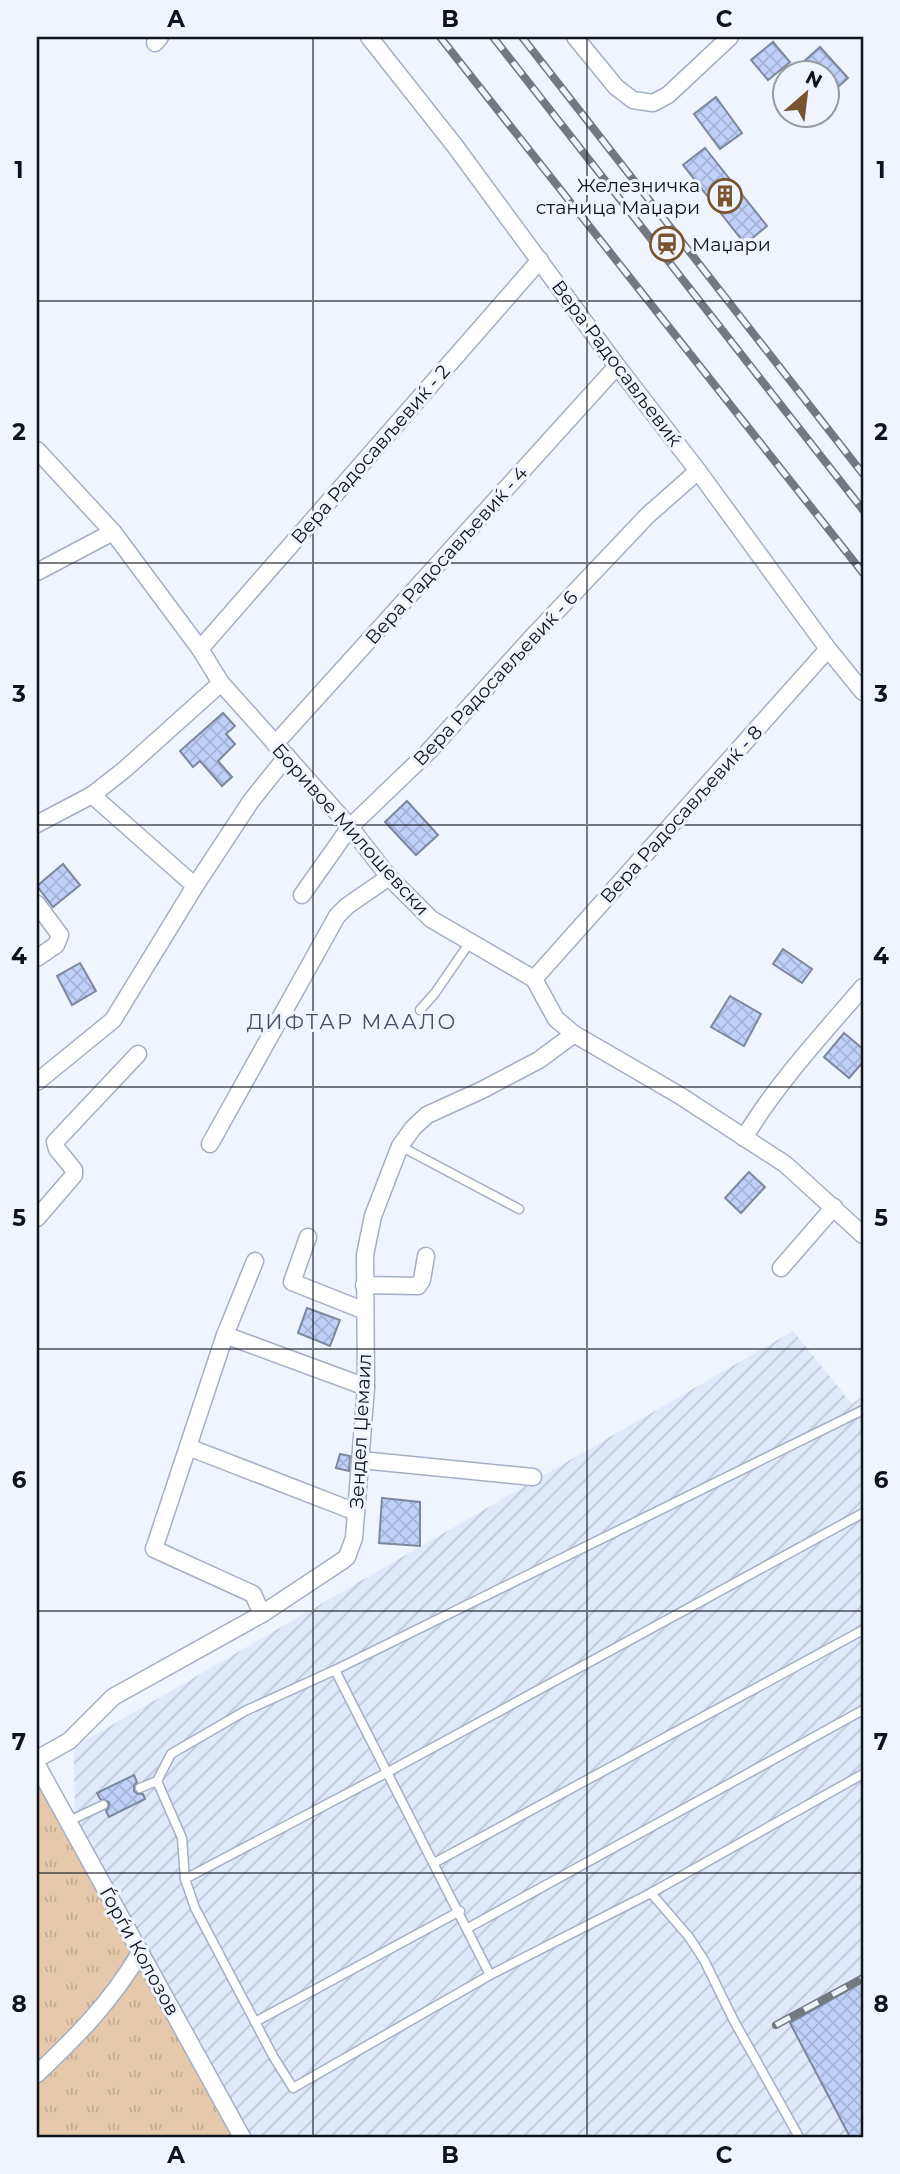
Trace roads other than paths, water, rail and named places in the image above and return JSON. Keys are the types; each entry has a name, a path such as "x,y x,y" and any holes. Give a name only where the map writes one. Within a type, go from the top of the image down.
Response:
{"street":[{"name":"Вера Радосављевиќ","path":"369,37 455,145 828,649 863,692"},
{"path":"575,37 616,87 632,100 653,103 668,95 730,37"},
{"name":"Вера Радосављевиќ - 2","path":"201,649 540,260"},
{"name":"Вера Радосављевиќ - 4","path":"37,1082 113,1020 281,750 617,366"},
{"name":"Боривое Милошевски","path":"37,450 113,531 201,649 221,684 350,827 389,877 431,919 534,979"},
{"name":"Вера Радосављевиќ - 6","path":"302,895 350,827 428,751 648,515 698,471"},
{"path":"37,572 113,531"},
{"name":"Вера Радосављевиќ - 8","path":"534,979 828,649"},
{"path":"37,824 92,795 221,684"},
{"path":"92,795 195,887"},
{"path":"210,1144 337,916 389,877"},
{"path":"37,904 60,935 56,945 37,958"},
{"path":"534,979 556,1019 574,1034 679,1095 785,1164 863,1235"},
{"path":"744,1138 802,1058 863,987"},
{"name":"Зендел Џемаил","path":"37,1759 69,1741 113,1697 262,1614 347,1557 354,1538 366,1387 365,1255 373,1216 400,1146 427,1115 539,1060 574,1034"},
{"path":"37,1219 74,1175 74,1170 57,1149 55,1142 138,1054"},
{"path":"781,1268 834,1207"},
{"path":"308,1237 292,1282 365,1311"},
{"path":"364,1285 418,1286 422,1280 426,1256"},
{"path":"255,1261 225,1335 154,1549 253,1594 262,1614"},
{"path":"225,1335 366,1387"},
{"path":"188,1447 356,1511"},
{"path":"360,1460 533,1477"},
{"name":"Ѓорѓи Колозов","path":"37,1765 242,2137"},
{"path":"37,2074 110,2000 140,1953"}],"lane":[{"path":"420,1010 470,942"},
{"path":"400,1146 519,1209"},
{"path":"140,1788 157,1781 171,1754 245,1711 335,1670 863,1410"},
{"path":"185,1879 388,1772 863,1513"},
{"path":"435,1863 863,1630"},
{"path":"335,1670 490,1975"},
{"path":"468,1928 863,1710"},
{"path":"157,1781 182,1838 185,1879 195,1908 293,2088 490,1975 652,1893 863,1774"},
{"path":"69,1821 103,1805"},
{"path":"652,1893 689,1937 704,1960 734,2021 799,2137"},
{"path":"255,2022 460,1912"}],"railway":[{"path":"440,37 863,573"},
{"path":"493,37 863,510"},
{"path":"522,37 863,474"},
{"path":"776,2025 863,1978"}],"place":[{"name":"Железничка станица Маџари","path":"725,196"},
{"name":"Маџари","path":"667,244"}],"district":[{"name":"ДИФТАР МААЛО","path":"352,1022"}]}
